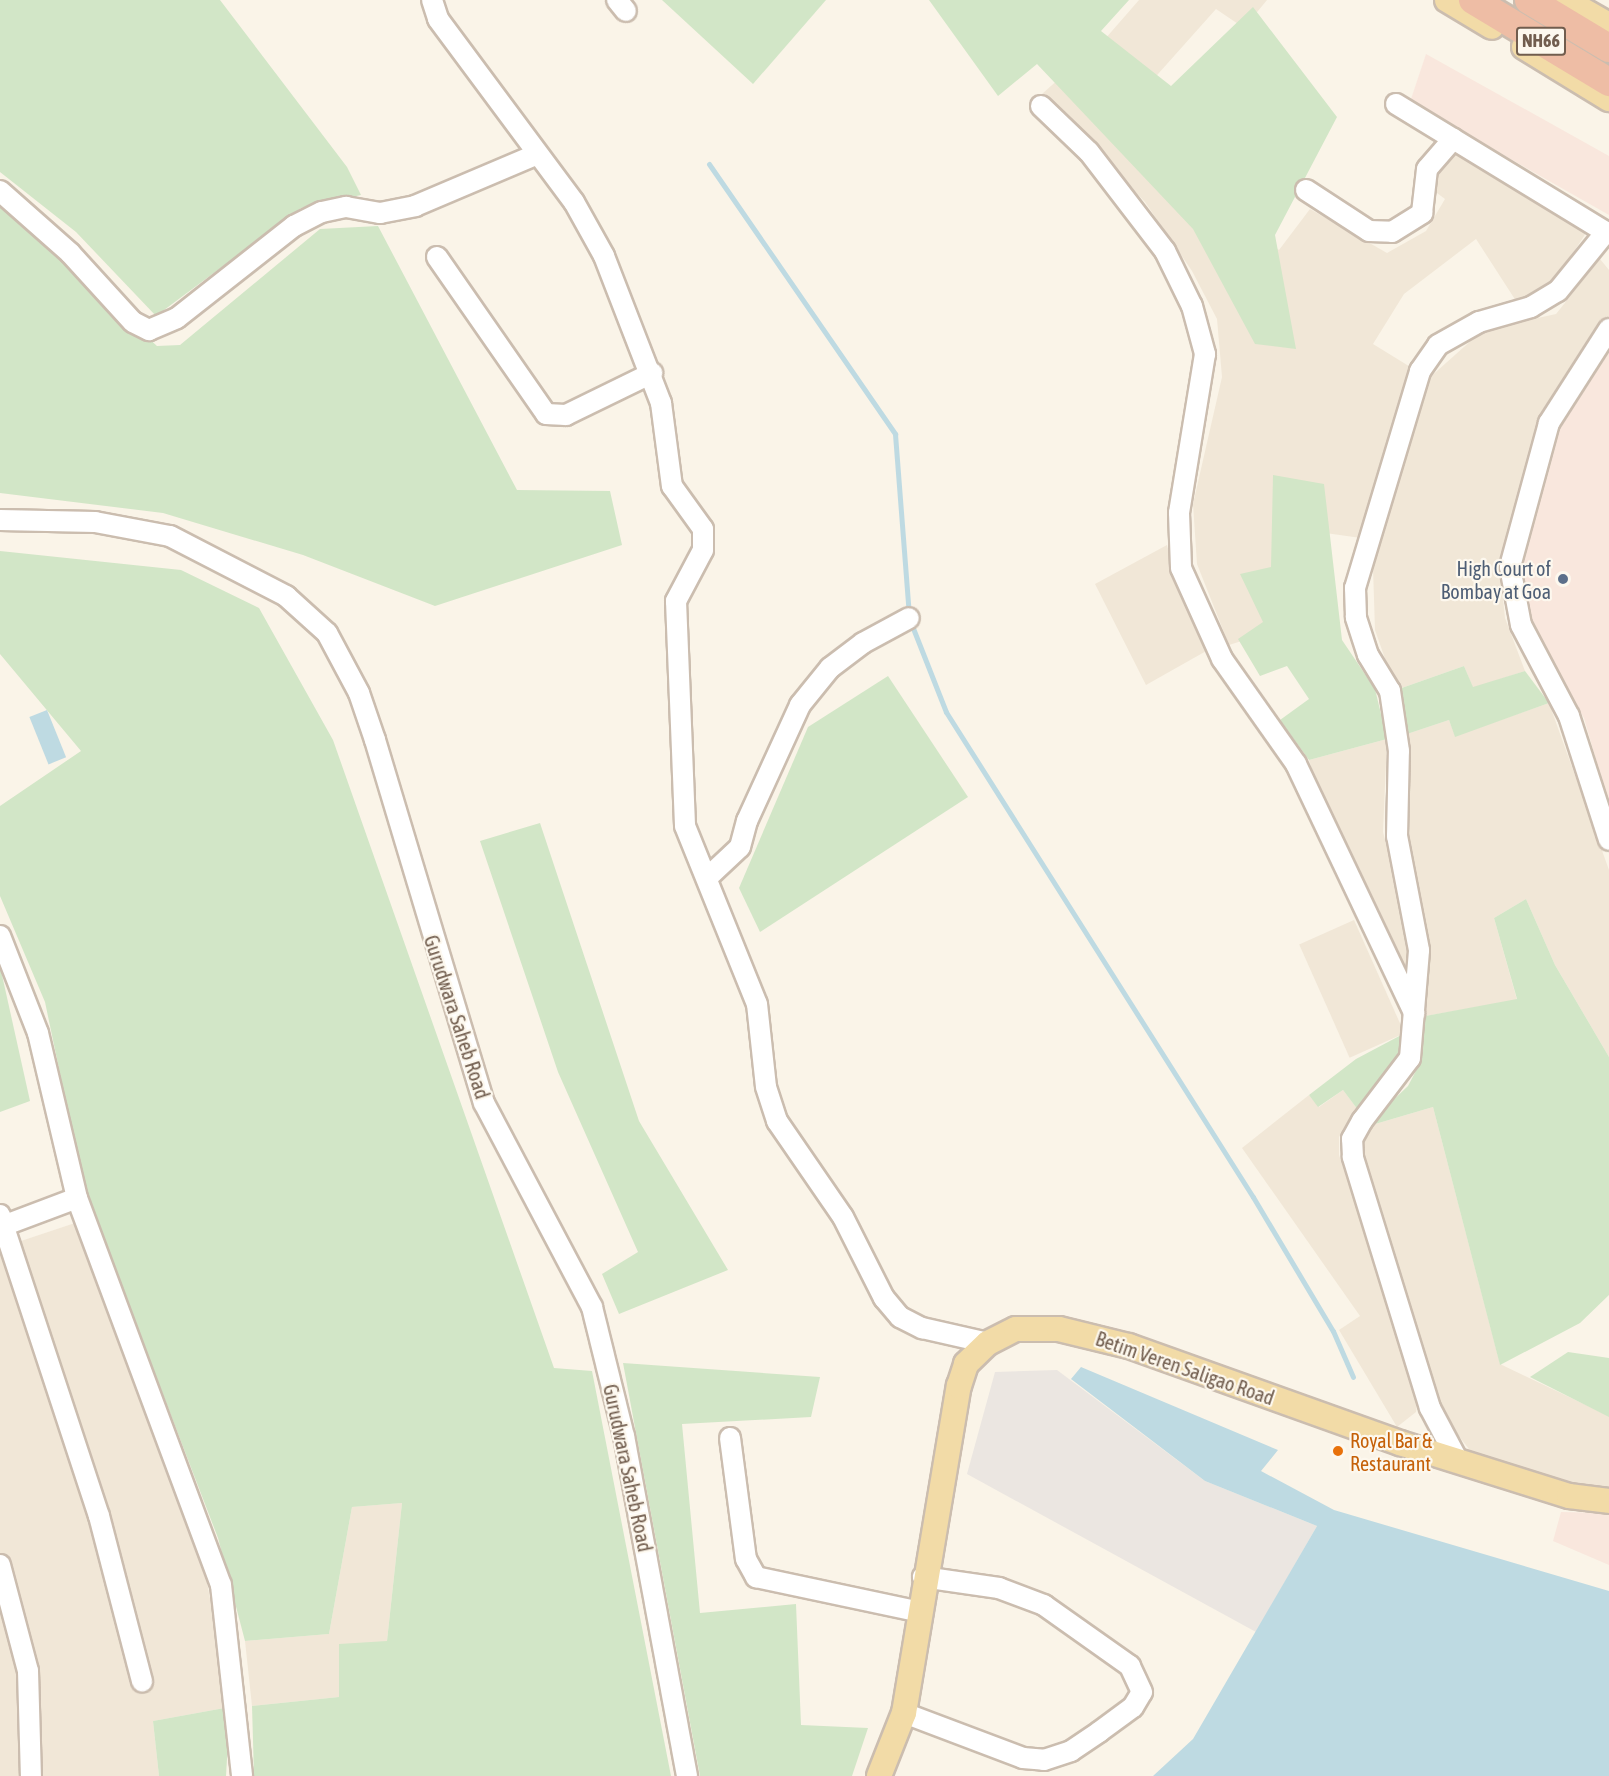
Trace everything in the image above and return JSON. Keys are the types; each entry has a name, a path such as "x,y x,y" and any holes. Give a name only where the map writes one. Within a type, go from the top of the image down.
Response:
{"highway":[{"name":"NH66","path":"1473,0 1609,82"},
{"name":"NH66","path":"1529,0 1609,48"}],"main road":[{"path":"1447,0 1609,99"},
{"path":"1565,0 1609,25"},
{"name":"Betim Veren Saligao Road","path":"879,1776 904,1713 920,1612 923,1577 958,1386 966,1364 988,1343 1016,1329 1059,1329 1119,1343 1569,1496 1609,1500"}],"street":[{"path":"432,0 438,19 535,154 574,202 604,256 652,373 672,486 703,529 703,550 676,601 685,826 757,1004 766,1087 792,1150 843,1217 884,1298 900,1317 922,1328 988,1343"},
{"path":"1396,104 1607,233 1558,291 1531,307 1479,322 1432,354 1420,370 1362,551 1356,616 1368,655 1390,692 1399,751 1397,836 1419,950 1410,1058 1362,1121 1352,1139 1353,1157 1430,1408 1457,1459"},
{"path":"1041,106 1089,152 1165,251 1192,306 1205,354 1179,513 1181,568 1222,659 1296,764 1415,1015"},
{"path":"1306,190 1370,231 1392,231 1422,213 1427,169 1452,139"},
{"path":"0,191 70,253 134,322 149,330 177,318 294,226 322,212 346,207 380,213 415,206 535,154"},
{"path":"437,257 546,414 566,415 652,373"},
{"path":"1609,329 1549,423 1510,567 1521,625 1569,716 1609,840"},
{"name":"Gurudwara Saheb Road","path":"0,520 95,522 170,536 286,596 327,633 359,693 375,740 484,1103 592,1307 624,1436 687,1776"},
{"path":"707,878 740,847 747,821 800,705 830,668 863,642 909,618"},
{"path":"0,936 38,1033 77,1198 221,1585 242,1776"},
{"path":"77,1198 1,1223 99,1516 142,1681"},
{"path":"729,1438 746,1559 756,1577 920,1612"},
{"path":"0,1565 28,1671 31,1776"},
{"path":"904,1713 1023,1758 1044,1760 1071,1751 1133,1707 1142,1692 1130,1666 1044,1605 999,1588 923,1577"}],"shaded area":[{"path":"1139,0 1267,0 1244,28 1216,9 1150,83 1105,39"},
{"path":"1426,54 1609,156 1609,215 1410,102"},
{"path":"1071,68 1252,233 1279,250 1310,209 1387,253 1426,231 1445,199 1425,184 1451,146 1586,233 1555,281 1518,304 1476,239 1404,294 1373,344 1412,368 1361,538 1297,529 1276,630 1229,645 1197,564 1193,504 1222,377 1217,319 1192,271 1145,202 1042,94"},
{"path":"1600,259 1609,270 1609,318 1551,400 1499,560 1505,618 1525,671 1473,688 1464,666 1396,690 1375,630 1373,568 1428,379 1483,330 1556,314"},
{"name":"High Court of Bombay at Goa","path":"1609,330 1609,805 1584,718 1521,607 1514,551 1555,416"},
{"path":"1167,545 1180,596 1208,650 1146,685 1095,584"},
{"path":"1549,703 1609,870 1609,1057 1555,965 1526,899 1494,918 1517,1000 1420,1017 1406,838 1407,734 1449,720 1455,736"},
{"path":"1387,739 1383,832 1410,937 1415,993 1328,817 1309,760"},
{"path":"1354,920 1404,1033 1350,1058 1299,944"},
{"path":"1343,1090 1358,1110 1339,1137 1339,1155 1419,1393 1416,1412 1397,1427 1339,1330 1360,1316 1242,1148 1309,1095 1319,1107"},
{"path":"1433,1107 1500,1364 1609,1416 1609,1494 1472,1453 1434,1404 1361,1159 1365,1127"},
{"path":"75,1223 206,1577 230,1707 153,1721 159,1776 0,1776 0,1248"},
{"path":"1057,1370 1205,1481 1317,1526 1256,1632 967,1474 995,1372"},
{"path":"402,1503 387,1641 339,1697 252,1706 245,1641 329,1634 352,1507"},
{"path":"1561,1512 1609,1513 1609,1565 1553,1541"}],"green space":[{"path":"0,0 220,0 347,167 361,195 301,208 156,316 76,232 0,172"},
{"path":"662,0 826,0 753,84"},
{"path":"929,0 1129,0 1101,31 1171,86 1253,7 1337,117 1275,235 1296,349 1255,344 1193,229 1037,64 998,96"},
{"path":"0,200 157,346 180,345 320,229 378,226 517,490 610,491 622,545 435,606 303,555 163,513 0,493"},
{"path":"1273,475 1324,484 1342,640 1375,689 1387,739 1309,760 1280,720 1309,699 1287,666 1260,676 1238,639 1263,622 1240,574 1271,567"},
{"path":"0,551 181,570 259,608 333,740 554,1368 592,1371 671,1776 254,1776 252,1706 339,1697 339,1644 387,1641 402,1503 352,1507 329,1634 245,1641 218,1538 84,1188 45,1002 0,896 0,806 81,751 0,654"},
{"path":"1464,666 1473,687 1525,671 1549,703 1455,737 1449,720 1407,734 1396,690"},
{"path":"888,676 968,797 760,932 739,888 808,727"},
{"path":"540,823 639,1121 728,1270 619,1314 602,1274 638,1252 558,1072 480,841"},
{"path":"1526,899 1555,965 1609,1057 1609,1295 1580,1323 1500,1365 1433,1107 1365,1127 1408,1086 1420,1063 1420,1017 1517,999 1494,918"},
{"path":"0,966 30,1101 0,1112"},
{"path":"1405,1033 1391,1075 1358,1110 1343,1090 1318,1107 1309,1095 1356,1059"},
{"path":"1568,1352 1609,1358 1609,1417 1530,1377"},
{"path":"623,1363 820,1377 811,1417 682,1424 700,1613 796,1604 801,1725 868,1728 852,1776 700,1776"},
{"path":"230,1707 226,1776 159,1776 153,1721"}],"water":[{"path":"47,710 66,757 48,764 29,717"},
{"path":"1081,1367 1278,1450 1261,1471 1334,1510 1609,1591 1609,1776 1153,1776 1193,1739 1317,1526 1205,1481 1071,1379"}],"waterway":[{"path":"709,164 895,434 909,618 946,712 1253,1197 1333,1331 1353,1377"}],"place":[{"name":"High Court of Bombay at Goa","path":"1563,579"},
{"name":"Royal Bar & Restaurant","path":"1338,1451"}]}
